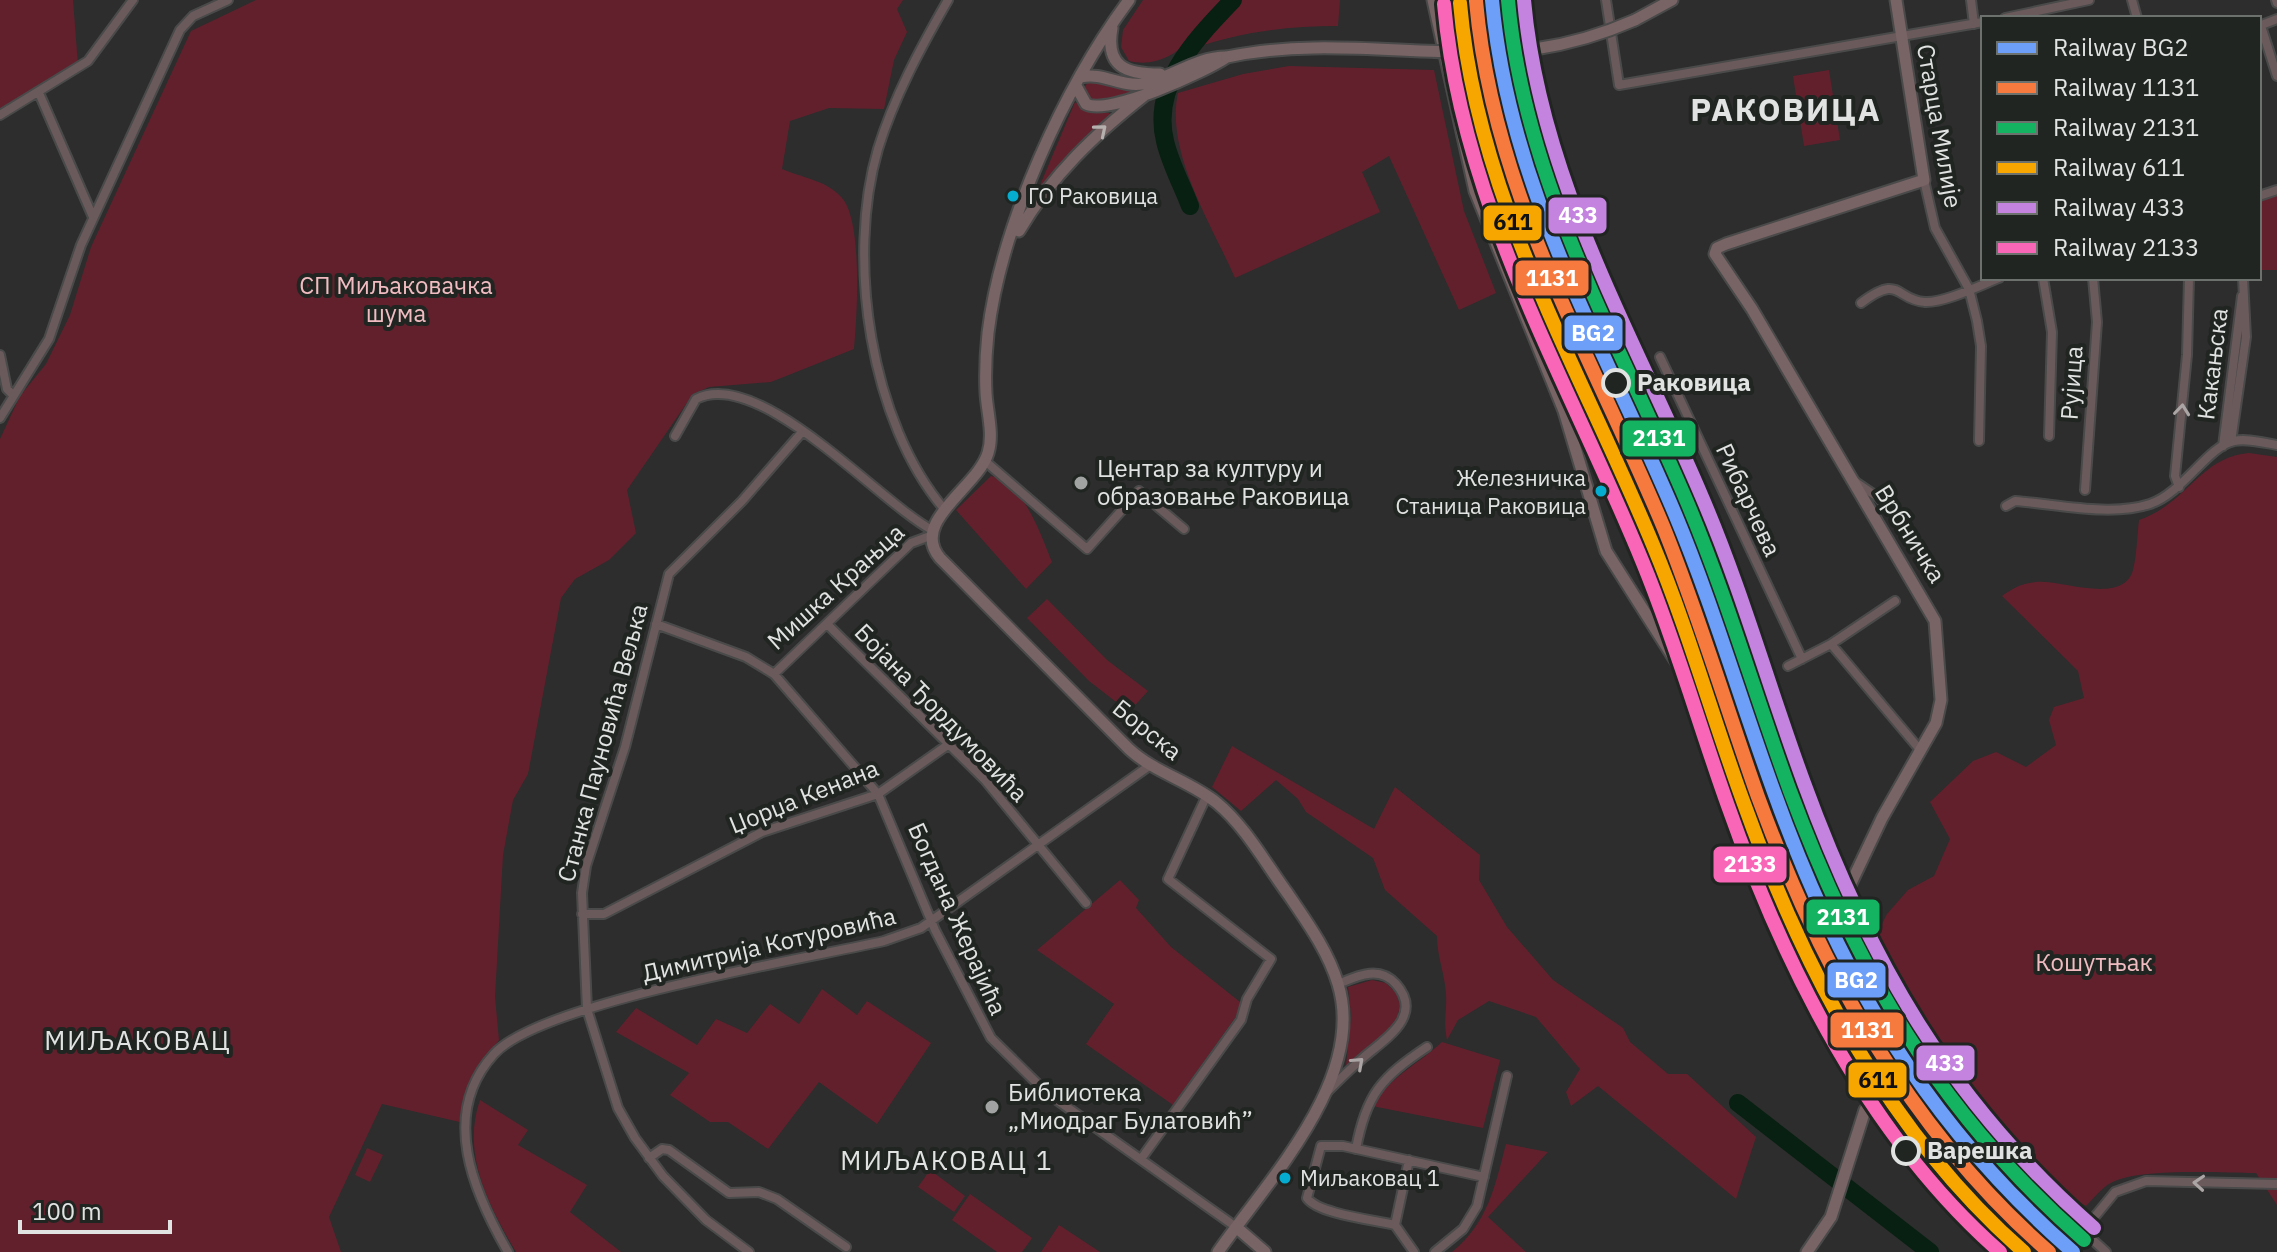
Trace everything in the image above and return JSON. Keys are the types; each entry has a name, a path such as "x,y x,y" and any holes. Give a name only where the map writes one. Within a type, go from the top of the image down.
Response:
{"main road":[{"path":"985,461 991,442 986,386 988,335 1008,250 1034,172 1078,82 1129,0"},
{"path":"1433,0 1475,191 1564,411 1606,551 1714,720 1919,1157 1962,1200 2026,1251"},
{"path":"1078,82 1100,75 1138,84 1207,58 1297,46 1533,49 1582,40 1635,20 1672,0"},
{"name":"Старца Милије","path":"1896,0 1924,180"},
{"path":"1112,24 1111,48 1120,65 1137,74 1164,74"},
{"path":"1078,82 1086,104 1098,109 1145,95 1227,57"},
{"path":"1008,250 1061,170 1094,136 1145,95"},
{"name":"Врбничка","path":"1924,180 1726,244 1717,248 1715,254 1752,309 1850,478 1912,576 1935,621 1940,707 1936,723 1843,900 1843,916 1877,984 1941,1080 1939,1097"},
{"name":"Мишка Крањца","path":"931,533 945,510 974,480 985,461"},
{"name":"Борска","path":"931,533 932,547 940,558 1149,766 1207,795 1227,812 1302,914 1338,984 1342,1036 1327,1092 1218,1252"},
{"path":"1807,1252 1827,1225 1837,1202 1865,1110 1886,1089"},
{"path":"1939,1097 1920,1112 1918,1124 1927,1138 2012,1228 2026,1251"},
{"path":"1236,1227 1265,1252"}],"street":[{"path":"0,115 88,61 133,0"},
{"path":"0,418 12,394 34,367 49,339 93,217 180,30 193,16 228,0"},
{"path":"945,510 912,461 884,397 871,326 864,243 866,205 879,146 913,65 948,0"},
{"path":"1606,0 1619,85 1901,39 1978,23 1971,0"},
{"path":"2041,14 2089,0"},
{"path":"2261,29 2277,76"},
{"path":"39,93 93,217"},
{"name":"Старца Милије","path":"1924,180 1935,228 1969,289 1981,346 1979,441"},
{"path":"1861,303 1886,289 1924,302 1994,280"},
{"path":"2043,280 2052,332 2049,436"},
{"name":"Рујица","path":"2085,490 2097,322 2093,280"},
{"path":"2179,487 2175,476 2187,355 2189,280"},
{"name":"Какањска","path":"2227,444 2244,283"},
{"path":"0,355 7,389 12,394"},
{"name":"Рибарчева","path":"1660,357 1802,659"},
{"name":"Борска","path":"675,436 696,399 719,392 736,395 802,432 859,471 931,533"},
{"name":"Станка Пауновића Вељка","path":"749,1252 697,1212 649,1158 618,1108 587,1009 582,914 586,866 625,747 665,584 676,564 742,501 802,432"},
{"path":"2010,504 2129,509 2166,498 2227,444 2277,445"},
{"path":"985,461 1087,549 1139,491 1184,529"},
{"path":"1850,478 1879,498 1910,533"},
{"name":"Мишка Крањца","path":"774,674 911,543 931,533"},
{"path":"1788,666 1831,644 1895,601"},
{"name":"Богдана Жерајића","path":"656,624 746,657 774,674 878,794 932,922 991,1038 1047,1093 1236,1227"},
{"name":"Бојана Ђордумовића","path":"828,625 1000,797 1086,903"},
{"path":"1831,644 1921,751"},
{"name":"Џорџа Кенана","path":"582,914 604,914 762,832 878,794 949,744"},
{"name":"Димитрија Котуровића","path":"508,1252 476,1192 465,1135 472,1097 481,1074 498,1050 512,1040 587,1009 884,941 932,922 1149,766"},
{"path":"1141,1159 1241,1020 1247,999 1271,959 1168,879 1207,795"},
{"path":"1327,1092 1397,1030 1405,1013 1402,993 1387,976 1362,974 1338,984"},
{"path":"1356,1149 1363,1115 1373,1094 1392,1071 1427,1047"},
{"path":"1435,1252 1470,1220 1484,1177 1507,1076"},
{"path":"1939,1097 1954,1101 1984,1141 2106,1252"},
{"path":"1414,1252 1395,1225 1321,1208 1309,1202 1321,1146 1326,1143 1484,1177"},
{"path":"649,1158 662,1149 669,1150 729,1193 759,1192 777,1199 846,1247"},
{"path":"1395,1225 1409,1160"},
{"path":"2083,1231 2115,1192 2146,1181 2277,1184"}],"green space":[{"path":"0,0 73,0 78,65 0,114"},
{"name":"СП Миљаковачка шума","path":"256,0 903,0 897,9 907,32 894,60 884,109 829,108 790,121 782,169 829,187 842,198 849,210 857,270 854,349 771,382 709,387 693,394 627,490 636,533 609,560 575,579 561,598 528,774 513,800 503,855 495,997 499,1040 476,1079 464,1123 382,1104 329,1217 341,1252 0,1252 0,439 20,396 46,364 70,315 91,247 191,31"},
{"path":"1143,0 1228,0 1185,45 1173,54 1145,63 1129,61 1121,47 1123,30"},
{"path":"1237,0 1340,0 1338,26 1263,31 1191,49"},
{"path":"1289,66 1434,70 1464,211 1496,293 1459,310 1389,156 1362,172 1380,212 1235,278 1203,212 1184,163 1176,116 1178,93 1243,74"},
{"path":"1829,70 1840,140 1804,146 1793,76"},
{"path":"1090,80 1140,91 1105,104 1093,104 1082,90"},
{"path":"1075,102 1092,113 1109,113 1111,117 1038,190"},
{"path":"2277,190 2277,270 2261,270 2261,195"},
{"path":"1507,221 1584,398 1572,401 1496,222"},
{"name":"Кошутњак","path":"2249,453 2277,457 2277,1205 2256,1173 2202,1172 2158,1173 2121,1179 2106,1186 2086,1206 2042,1180 1996,1139 1867,954 1887,914 1908,890 1934,876 1950,839 1930,802 1973,761 1996,752 2026,767 2056,745 2049,720 2054,707 2084,698 2078,671 2002,596 2018,586 2036,582 2104,589 2117,587 2127,581 2133,570 2139,520 2170,503 2218,463"},
{"path":"991,476 1003,481 1022,500 1052,562 1026,589 956,510"},
{"path":"1047,599 1107,660 1148,691 1129,712 1089,681 1027,618"},
{"path":"1232,746 1374,829 1395,787 1480,855 1479,880 1507,927 1553,980 1623,1028 1630,1042 1668,1074 1687,1074 1756,1137 1736,1199 1598,1086 1571,1106 1566,1092 1580,1069 1536,1017 1489,1001 1458,1020 1447,1040 1445,987 1437,936 1385,890 1373,858 1306,812 1298,799 1276,780 1241,811 1212,787"},
{"path":"1120,880 1139,900 1136,908 1171,947 1240,1002 1240,1011 1173,1105 1086,1044 1114,1004 1037,950"},
{"path":"1372,980 1386,983 1397,994 1397,1017 1384,1035 1346,1066 1351,1015 1348,987"},
{"path":"822,989 857,1015 867,1001 931,1043 877,1124 819,1082 768,1149 728,1122 710,1122 670,1095 689,1073 616,1032 636,1008 697,1045 716,1019 747,1033 770,1004 799,1024"},
{"path":"1442,1042 1500,1060 1483,1128 1372,1106 1397,1078"},
{"path":"480,1100 528,1130 518,1145 587,1185 570,1212 621,1252 516,1252 488,1198 476,1160 475,1120"},
{"path":"1506,1144 1548,1152 1488,1217 1526,1252 1452,1252 1482,1216 1494,1189"},
{"path":"367,1148 383,1155 370,1182 355,1175"},
{"path":"930,1170 965,1196 954,1212 918,1187"},
{"path":"970,1194 1032,1238 1022,1252 997,1252 952,1220"},
{"path":"1059,1225 1100,1252 1041,1252"}],"waterway":[{"path":"1190,206 1165,141 1162,120 1165,100 1180,63 1233,0"},
{"path":"1738,1103 1930,1252"}],"railway":[{"path":"1473,0 1488,113 1517,216 1742,719"},
{"path":"1507,0 1527,113 1551,196 1592,299 1661,447 1702,546 1749,715"}],"rail line":[{"name":"BG2","path":"1492,0 1502,69 1538,201 1689,548 1774,792 1828,923 1893,1043 1931,1098 1973,1152 2020,1203 2073,1252"},
{"name":"2131","path":"1508,0 1517,67 1553,195 1604,319 1687,502 1790,791 1844,919 1907,1035 1944,1089 2032,1191 2084,1240"},
{"name":"433","path":"1524,0 1533,66 1569,193 1593,255 1702,497 1743,603 1804,783 1856,910 1919,1025 1956,1079 2043,1180 2094,1228"},
{"name":"1131","path":"1476,1 1486,72 1502,140 1523,206 1548,270 1663,526 1758,797 1810,924 1875,1043 1912,1100 1953,1154 2049,1252"},
{"name":"611","path":"1460,3 1470,75 1487,145 1509,213 1535,280 1666,577 1743,801 1793,926 1855,1045 1892,1102 1976,1206 2024,1252"},
{"name":"2133","path":"1444,4 1455,79 1472,151 1495,222 1522,291 1655,593 1728,806 1776,928 1836,1047 1871,1103 1910,1157 1953,1206 2000,1252"}],"place":[{"name":"ГО Раковица","path":"1013,196"},
{"name":"Раковица","path":"1616,383"},
{"name":"Центар за културу и образовање Раковица","path":"1081,483"},
{"name":"Железничка Станица Раковица","path":"1601,491"},
{"name":"Библиотека „Миодраг Булатовић”","path":"992,1107"},
{"name":"Варешка","path":"1906,1151"},
{"name":"Миљаковац 1","path":"1285,1178"}],"district":[{"name":"РАКОВИЦА","path":"1786,110"},
{"name":"МИЉАКОВАЦ","path":"138,1041"},
{"name":"МИЉАКОВАЦ 1","path":"947,1161"}]}
